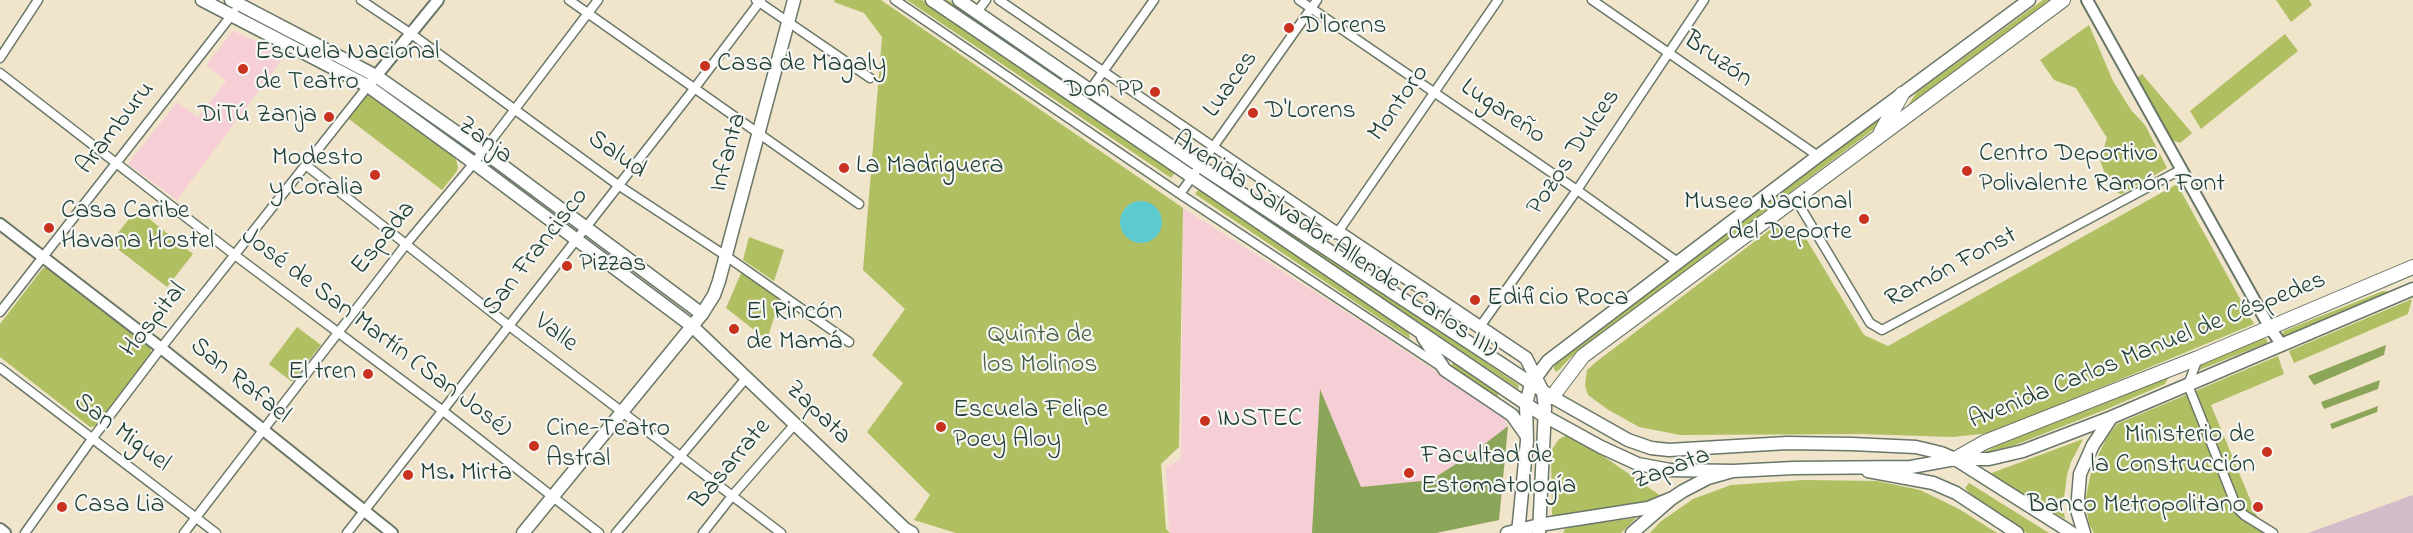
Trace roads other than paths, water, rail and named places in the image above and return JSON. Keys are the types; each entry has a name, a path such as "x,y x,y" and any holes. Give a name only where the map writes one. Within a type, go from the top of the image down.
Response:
{"highway":[{"path":"1545,405 1583,356 2063,0"},
{"path":"1879,136 1902,94"},
{"name":"Avenida Carlos Manuel de Céspedes","path":"1956,459 1985,442 2198,358 2413,267"},
{"path":"2384,279 2413,279"}],"main road":[{"name":"Zanja","path":"202,0 368,86 692,327"},
{"name":"Infanta","path":"692,327 702,315 719,281 794,0"},
{"name":"Avenida Salvador Allende (Carlos III)","path":"932,0 1526,404 1545,405 1651,448 1688,449"},
{"name":"Avenida Salvador Allende (Carlos III)","path":"959,0 1200,166 1533,380 1545,405 1564,427 1638,465 1670,470 1733,471"},
{"path":"1514,532 1527,441 1526,404 1533,380 1557,354 1818,156 2029,0"},
{"name":"Zanja","path":"238,2 376,76 483,152 702,315"},
{"path":"1304,233 1338,232 1526,358 1545,358 1557,354"},
{"name":"Avenida Carlos Manuel de Céspedes","path":"1956,459 1989,459 2023,451 2112,417 2413,289"},
{"path":"523,533 692,327"},
{"name":"Zapata","path":"692,327 747,377 906,532"},
{"path":"1417,329 1445,370 1512,415 1524,429 1527,441"},
{"path":"1526,358 1533,380"},
{"path":"1527,441 1545,405"},
{"path":"1545,405 1555,413 1564,427"},
{"path":"1539,529 1545,405"},
{"path":"2084,533 2076,510 2080,474 2093,445 2112,417"},
{"name":"Zapata","path":"1688,449 1787,443 1916,447 1956,459 2072,533"},
{"name":"Zapata","path":"1514,532 1648,508 1671,499 1708,478 1733,471 1911,467 1956,459"},
{"name":"Zapata","path":"1858,469 1933,483 1956,493 2017,533"},
{"path":"1632,533 1671,499"}],"street":[{"path":"0,58 38,0"},
{"name":"Salud","path":"361,0 618,184 849,342"},
{"name":"Hospital","path":"25,533 161,348 438,0"},
{"path":"569,0 859,204"},
{"name":"Espada","path":"184,533 407,243 516,110 598,0"},
{"name":"Avenida Salvador Allende (Carlos III)","path":"895,0 1180,195 1445,370"},
{"path":"977,12 986,0"},
{"name":"Avenida Salvador Allende (Carlos III)","path":"999,0 1338,232"},
{"path":"1090,90 1154,0"},
{"name":"Lugareño","path":"1299,0 1577,190 1679,263"},
{"name":"Luaces","path":"1180,195 1317,0"},
{"name":"Montoro","path":"1338,232 1498,0"},
{"name":"Bruzón","path":"1592,0 1818,156"},
{"name":"Pozos Dulces","path":"1479,328 1577,190 1704,0"},
{"path":"2087,0 2270,328 2282,345"},
{"path":"759,1 870,78"},
{"name":"San Francisco","path":"347,533 694,89 759,1"},
{"name":"Aramburu","path":"0,312 231,16 238,2"},
{"name":"José de San Martín (San José)","path":"0,73 236,256 554,496 599,533"},
{"name":"Valle","path":"307,166 508,325 780,533"},
{"name":"Ramón Fonst","path":"1795,198 1870,323 1882,330 2182,169"},
{"name":"San Rafael","path":"0,224 161,348 392,533"},
{"path":"2198,358 2188,385 2237,508 2273,533"},
{"name":"San Miguel","path":"0,368 216,533"},
{"path":"616,533 747,377"},
{"name":"Basarrate","path":"703,533 795,424"},
{"path":"0,529 5,533"}],"water":[{"path":"1141,201 1156,207 1162,222 1156,237 1141,243 1126,237 1120,222 1126,207"}],"place":[{"name":"D'lorens","path":"1289,28"},
{"name":"Casa de Magaly","path":"705,66"},
{"name":"Escuela Nacional de Teatro","path":"243,69"},
{"name":"Don PP","path":"1155,92"},
{"name":"D'Lorens","path":"1253,113"},
{"name":"DiTú Zanja","path":"329,117"},
{"name":"La Madriguera","path":"844,168"},
{"name":"Centro Deportivo Polivalente Ramón Font","path":"1967,171"},
{"name":"Modesto y Coralia","path":"375,175"},
{"name":"Museo Nacional del Deporte","path":"1864,219"},
{"name":"Casa Caribe Havana Hostel","path":"49,228"},
{"name":"Pizzas","path":"567,266"},
{"name":"Edificio Roca","path":"1475,300"},
{"name":"El Rincón de Mamá","path":"734,329"},
{"name":"El tren","path":"368,374"},
{"name":"INSTEC","path":"1205,421"},
{"name":"Escuela Felipe Poey Aloy","path":"941,427"},
{"name":"Cine-Teatro Astral","path":"534,446"},
{"name":"Ministerio de la Construcción","path":"2267,452"},
{"name":"Facultad de Estomatología","path":"1409,473"},
{"name":"Ms. Mirta","path":"408,475"},
{"name":"Casa Lia","path":"62,507"},
{"name":"Banco Metropolitano","path":"2258,507"}],"park label":[{"name":"Quinta de los Molinos","path":"1040,352"}]}
